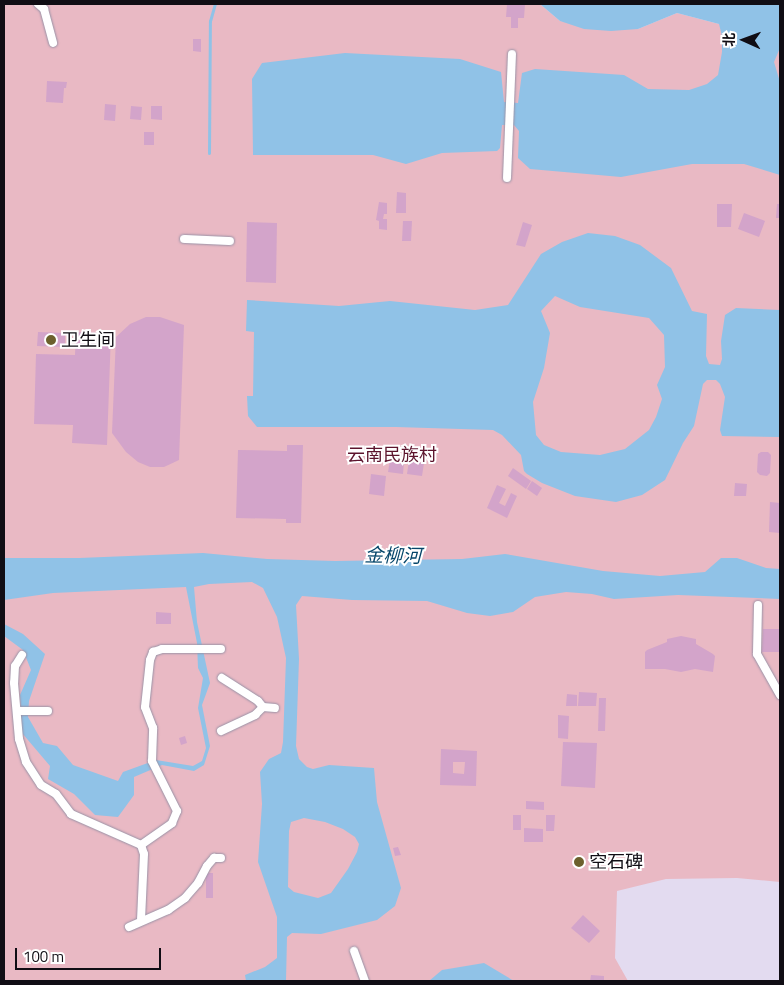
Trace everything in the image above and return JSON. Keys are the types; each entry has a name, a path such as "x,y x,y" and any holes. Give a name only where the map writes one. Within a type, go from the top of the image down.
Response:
{"street":[{"path":"38,4 44,9 53,43"},
{"path":"507,178 512,54"},
{"path":"184,239 230,241"},
{"path":"758,605 757,654 780,695"},
{"path":"141,845 172,823 176,818 176,805 152,760 153,728 145,707 150,660 153,652 162,649 221,650"},
{"path":"22,655 15,666 14,683 18,710 19,739 24,754 41,785 56,794 71,814 141,845 144,854 141,921"},
{"path":"222,678 258,700 264,707 275,708"},
{"path":"221,731 255,715 264,707"},
{"path":"18,710 48,711"},
{"path":"129,926 168,910 185,898 198,884 207,866 214,858 221,858"},
{"path":"354,951 366,981"}],"green space":[{"name":"云南民族村","path":"4,4 540,4 560,21 638,29 677,13 719,24 780,31 780,882 737,878 666,879 617,891 615,958 628,981 4,981"}],"water":[{"path":"540,4 780,4 780,48 774,62 780,82 780,175 744,164 692,164 621,177 530,169 518,158 519,131 514,125 502,125 500,148 497,151 442,153 406,164 373,155 253,155 252,79 262,63 345,53 460,59 501,72 504,102 518,103 522,73 535,69 624,75 648,89 689,90 707,84 718,75 722,52 722,36 719,24 677,13 638,29 611,31 584,29 560,21"},
{"path":"588,233 615,236 640,245 671,268 692,311 707,314 706,356 709,364 720,365 722,359 721,341 725,315 736,308 780,310 780,437 722,436 720,430 725,397 720,384 716,380 707,380 703,384 694,426 683,443 665,480 642,495 616,502 575,496 542,483 524,471 521,455 502,435 493,430 396,427 257,427 248,416 247,396 253,396 254,332 246,331 247,300 339,306 390,301 475,310 508,305 541,254 562,242","holes":["555,296 580,307 649,318 664,335 665,367 657,385 662,399 656,417 649,430 625,449 600,455 561,452 544,445 536,435 533,402 544,368 550,333 541,311"]},
{"path":"203,553 267,559 335,561 462,559 505,554 603,571 660,576 705,572 721,558 737,558 766,568 780,569 780,599 678,595 614,599 592,594 566,592 535,597 513,612 490,616 467,613 427,601 352,600 302,596 296,605 299,659 296,746 299,759 307,767 313,769 329,765 374,768 377,802 401,888 395,906 377,920 321,934 292,933 287,937 286,981 246,981 245,975 265,967 277,958 277,917 258,862 262,804 260,772 269,759 281,753 283,742 286,658 277,617 263,588 252,582 209,584 194,587 197,622 210,683 202,705 210,746 204,765 194,771 162,765 134,777 134,795 118,817 95,815 74,794 48,779 50,766 22,733 20,695 31,670 23,650 4,636 4,624 23,634 45,654 29,701 28,717 43,743 57,746 73,765 118,781 123,772 156,760 193,766 202,761 206,748 198,708 203,678 198,668 197,643 186,587 53,593 4,600 4,558 79,558","holes":["304,818 325,822 343,829 355,837 359,844 357,852 348,869 331,893 318,898 294,892 288,887 289,831 291,822"]},
{"path":"484,963 514,981 429,981 442,970"}],"building":[{"path":"507,4 525,4 524,18 518,18 518,28 511,28 511,17 506,17"},
{"path":"193,39 201,39 201,52 193,51"},
{"path":"47,81 67,82 66,88 64,88 63,103 46,102"},
{"path":"105,104 116,105 115,121 104,120"},
{"path":"131,106 142,107 141,120 130,119"},
{"path":"151,106 162,106 162,120 151,119"},
{"path":"144,132 154,132 154,145 144,145"},
{"path":"397,192 406,193 406,213 396,213"},
{"path":"379,202 387,203 387,214 384,214 383,219 387,219 387,230 379,229 379,221 376,220"},
{"path":"717,204 732,204 731,227 717,227"},
{"path":"777,204 780,204 780,218 776,218"},
{"path":"744,213 765,221 759,237 738,229"},
{"path":"403,221 412,221 411,241 402,241"},
{"path":"247,222 277,223 276,283 246,282"},
{"path":"523,222 532,225 525,247 516,245"},
{"path":"146,317 160,317 184,325 179,460 164,467 150,467 138,462 126,452 112,433 116,337 130,324"},
{"name":"卫生间","path":"38,332 65,333 65,347 37,346"},
{"path":"76,332 111,333 107,445 72,443 73,425 34,424 36,354 75,355"},
{"path":"287,445 303,445 301,523 286,523 286,519 236,518 238,450 287,451"},
{"path":"768,452 771,455 770,473 767,476 760,475 757,472 758,454"},
{"path":"390,460 404,462 403,474 388,472"},
{"path":"409,461 424,463 422,476 407,474"},
{"path":"513,468 531,481 526,489 508,476"},
{"path":"371,474 386,476 384,496 369,494"},
{"path":"532,481 542,488 537,496 527,489"},
{"path":"735,483 747,484 746,496 734,496"},
{"path":"497,485 506,489 499,503 505,506 511,493 517,496 507,518 487,508"},
{"path":"770,502 780,503 780,533 769,532"},
{"path":"156,612 171,613 171,624 156,624"},
{"path":"763,629 780,629 780,652 762,652"},
{"path":"681,636 696,639 696,644 715,656 713,672 695,669 681,672 665,669 645,669 645,652 647,650 667,642 667,639"},
{"path":"579,692 597,693 596,706 578,706"},
{"path":"567,694 577,695 577,706 566,706"},
{"path":"599,698 606,698 605,731 598,731"},
{"path":"558,715 569,716 568,739 558,738"},
{"path":"185,736 187,743 181,745 179,738"},
{"path":"563,742 597,743 595,788 561,786"},
{"path":"441,749 477,751 476,786 440,785","holes":["453,762 465,762 464,774 453,773"]},
{"path":"526,801 544,802 544,810 526,809"},
{"path":"513,815 521,815 521,830 513,830"},
{"path":"546,815 555,815 554,831 546,831"},
{"path":"524,828 543,829 543,842 524,842"},
{"path":"398,847 401,855 395,856 393,848"},
{"path":"206,873 213,873 213,898 206,898"},
{"path":"583,915 600,931 589,943 571,928"},
{"path":"591,975 604,976 604,981 590,981"}],"waterway":[{"path":"209,153 210,21 215,4"}],"place":[{"name":"卫生间","path":"51,340"},
{"name":"空石碑","path":"579,862"}],"water label":[{"name":"金柳河","path":"393,555"}]}
